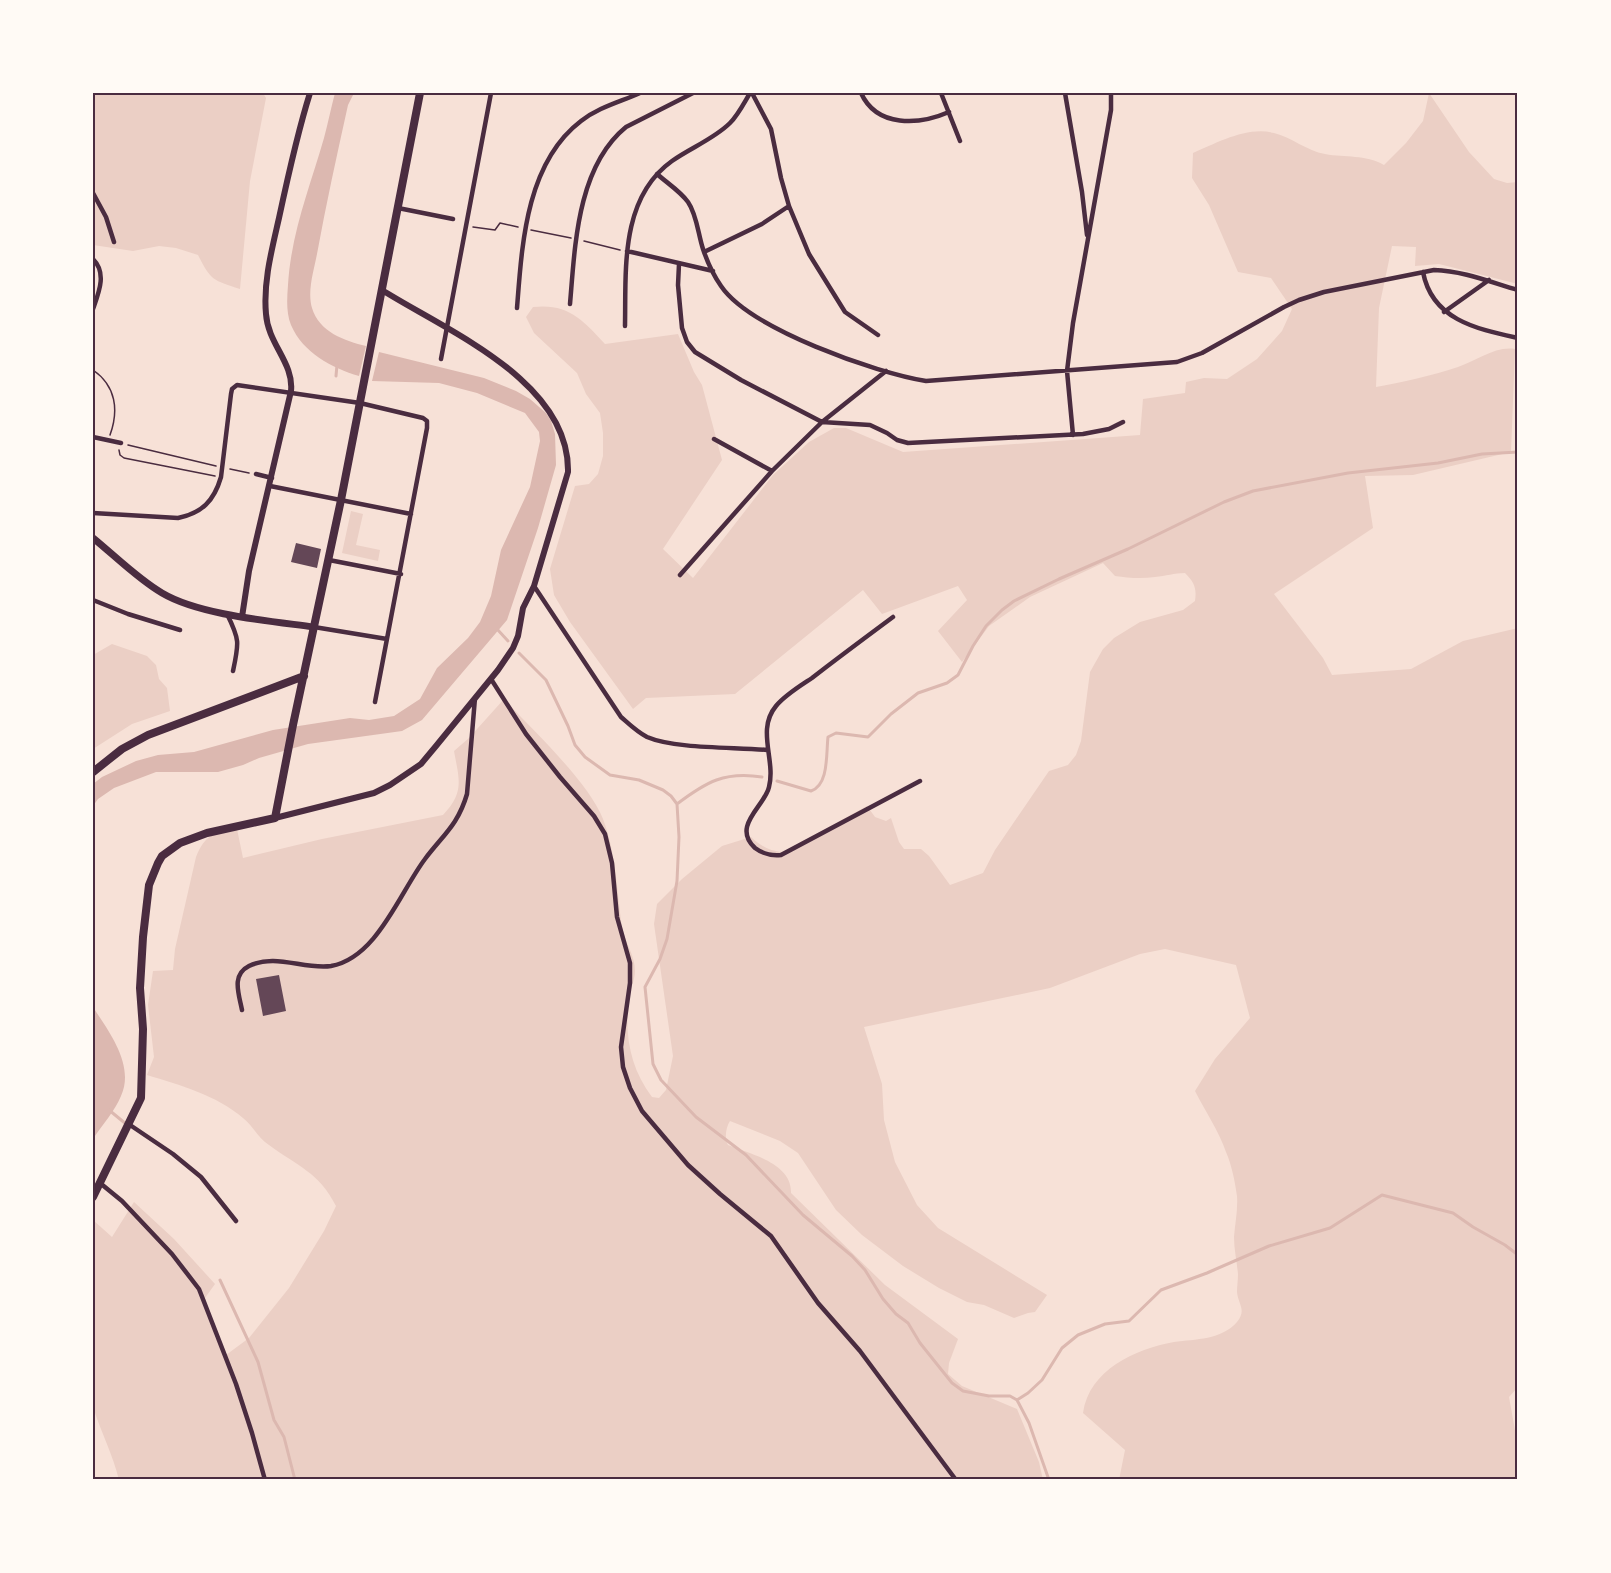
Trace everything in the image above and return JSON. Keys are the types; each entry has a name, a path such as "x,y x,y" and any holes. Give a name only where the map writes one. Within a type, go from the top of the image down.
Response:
{"main road":[{"path":"93,1197 137,1110 142,1092 143,1029 140,988 143,937 149,885 158,863 180,843 207,833 275,818 341,500 420,93"},
{"path":"93,538 160,592 184,603 242,617 314,627"},
{"path":"93,772 122,749 148,735 304,676"}],"street":[{"path":"242,617 249,571 291,391 290,372 267,327 265,309 269,267 302,117 310,93"},
{"path":"441,359 491,93"},
{"path":"517,308 525,229 530,206 550,158 564,136 583,119 600,109 640,93"},
{"path":"570,304 575,239 582,205 603,154 618,134 635,122 693,93"},
{"path":"625,326 627,251 633,219 641,198 657,174 674,160 732,122 751,93 771,129 789,206 809,254 836,300 849,316 878,335"},
{"path":"941,93 960,141"},
{"path":"1065,93 1088,241"},
{"path":"1072,435 1067,371 1111,110 1111,93"},
{"path":"862,96 874,110 901,121 912,123 949,112"},
{"path":"657,174 679,192 689,204 704,252 722,287 734,300 758,317 806,342 886,372 926,381 1177,362 1202,353 1299,300 1324,292 1423,272 1447,270 1518,290"},
{"path":"93,193 106,217 114,242"},
{"path":"704,252 762,224 789,206"},
{"path":"398,208 453,219"},
{"path":"627,251 713,271"},
{"path":"93,259 102,274 93,309"},
{"path":"679,264 678,285 682,328 694,352 741,380 822,422 870,425 897,440 908,443 1072,435 1109,429 1124,422"},
{"path":"1423,272 1432,294 1444,312 1475,327 1518,338"},
{"path":"1444,312 1489,280"},
{"path":"275,818 374,793 421,764 491,679 513,648 518,636 523,608 534,586 568,472 566,444 549,412 523,380 447,328 382,290"},
{"path":"680,575 772,471 822,422 886,372"},
{"path":"93,513 178,518 206,507 212,499 220,477 231,394 234,387 238,385 291,391 360,403 421,417 426,421 428,428 375,702"},
{"path":"93,437 121,443"},
{"path":"714,439 772,471"},
{"path":"256,474 272,478"},
{"path":"270,486 411,514"},
{"path":"329,560 400,574"},
{"path":"534,586 621,717 636,730 656,740 676,744 767,750"},
{"path":"93,600 128,614 180,630"},
{"path":"227,614 238,638 239,647 233,671"},
{"path":"893,617 778,704 768,719 769,787 747,827 752,844 764,854 781,855 920,781"},
{"path":"314,627 387,639"},
{"path":"491,679 526,734 594,816 605,834 612,863 617,917 630,963 630,983 621,1047 623,1067 630,1089 642,1111 688,1165 771,1236 818,1303 860,1351 956,1480"},
{"path":"242,1010 237,983 240,973 249,966 267,960 329,966 345,961 363,948 381,928 425,859 457,820 463,808 467,794 475,696"},
{"path":"130,1125 173,1154 201,1177 236,1221"},
{"path":"100,1183 122,1201 199,1289 236,1383 265,1480"}],"path":[{"path":"466,226 495,230 500,223 627,251"},
{"path":"93,370 102,375 113,394 115,416 108,440"},
{"path":"220,477 124,458 119,454 121,443 256,474"}],"shaded area":[{"path":"93,93 263,93 266,98 250,181 240,289 224,284 210,275 198,255 176,248 159,246 133,251 93,245"},
{"path":"335,93 354,93 348,105 310,295 312,308 320,323 342,338 366,346 359,376 329,364 303,344 289,320 287,300 293,247"},
{"path":"1429,93 1469,152 1494,179 1507,183 1518,182 1518,284 1439,264 1415,266 1416,247 1392,246 1379,308 1376,387 1449,370 1500,350 1515,349 1511,452 1413,475 1365,476 1373,528 1274,594 1323,658 1332,675 1411,669 1463,641 1518,628 1518,1387 1509,1397 1518,1447 1518,1480 1119,1480 1125,1450 1083,1413 1094,1385 1104,1373 1130,1356 1159,1345 1199,1339 1224,1332 1237,1322 1241,1314 1237,1292 1238,1274 1234,1242 1237,1196 1234,1180 1223,1144 1195,1091 1215,1059 1250,1018 1236,965 1165,949 1140,954 1050,988 864,1027 882,1084 884,1120 895,1162 917,1205 938,1228 1047,1295 1035,1312 1014,1318 984,1305 967,1302 939,1288 903,1266 862,1235 836,1210 798,1153 780,1141 730,1121 727,1129 728,1145 758,1156 777,1167 785,1174 791,1193 885,1285 958,1339 949,1363 948,1374 962,1386 1017,1409 1039,1462 1043,1480 119,1480 93,1407 93,1220 112,1237 134,1202 174,1239 215,1284 205,1298 215,1337 226,1355 249,1338 289,1288 324,1231 336,1206 315,1177 265,1142 247,1121 232,1110 197,1092 147,1075 154,1057 148,1005 153,971 173,970 175,949 196,857 207,839 216,834 237,829 243,858 322,839 443,815 455,799 459,785 454,751 469,738 504,699 573,773 596,804 603,819 613,859 622,927 635,965 627,1025 630,1050 644,1086 652,1097 659,1098 666,1090 673,1056 654,924 657,904 682,879 722,846 751,837 766,848 783,852 867,806 875,817 886,821 891,818 899,842 904,849 921,849 929,856 950,885 983,873 995,850 1049,771 1068,765 1076,755 1081,741 1090,672 1103,649 1114,638 1140,622 1183,610 1195,601 1194,586 1185,573 1145,578 1120,577 1115,576 1103,563 1030,597 989,626 962,662 938,631 967,600 958,586 882,614 863,590 735,694 646,698 633,709 570,622 554,595 550,569 575,486 589,484 598,474 603,456 603,433 600,413 586,394 577,373 534,333 526,317 533,307 556,308 574,315 605,344 678,334 702,385 722,460 663,549 693,578 773,475 809,442 834,428 846,428 903,452 1140,435 1143,399 1185,393 1186,382 1204,378 1227,379 1257,359 1282,331 1292,309 1271,278 1238,272 1209,205 1192,178 1193,153 1232,137 1264,131 1280,135 1318,152 1363,158 1384,165 1406,143 1423,121"},
{"path":"379,352 484,378 530,399 546,413 551,421 555,434 556,465 538,528 507,620 422,720 402,731 308,744 218,772 156,772 114,788 98,799 93,806 93,784 102,777 136,761 158,755 194,752 273,730 350,718 369,720 394,716 420,699 437,668 468,638 480,622 491,596 501,550 530,487 540,441 539,432 525,413 477,393 439,383 372,381"},
{"path":"351,511 363,514 356,545 380,550 378,561 342,553"},
{"path":"112,644 147,656 156,665 159,679 167,688 170,711 132,724 93,749 93,655"},
{"path":"93,1007 113,1038 123,1061 125,1073 121,1096 93,1139"}],"building":[{"path":"296,543 321,549 317,568 291,562"},
{"path":"279,975 286,1011 263,1016 256,979"}],"waterway":[{"path":"336,376 337,365"},
{"path":"777,781 811,791 817,788 824,776 828,737 836,733 868,737 891,714 918,693 947,683 958,675 986,626 1014,601 1224,502 1253,491 1348,473 1438,463 1482,454 1518,452"},
{"path":"497,629 508,641"},
{"path":"519,653 546,680 575,745 585,757 610,775 639,780 663,790 677,804 679,837 677,881 667,939 660,959 645,987 653,1064 661,1080 696,1117 746,1155 803,1215 852,1256 865,1270 883,1299 896,1314 908,1323 920,1343 952,1383 963,1391 989,1396 1010,1396 1017,1400 1029,1423 1049,1480"},
{"path":"677,804 716,780 737,776 762,777"},
{"path":"109,1110 126,1124"},
{"path":"1017,1400 1042,1380 1062,1348 1078,1335 1105,1324 1129,1321 1161,1290 1269,1246 1330,1228 1382,1195 1453,1213 1518,1255"},
{"path":"220,1280 258,1362 274,1420 284,1437 295,1480"}]}
